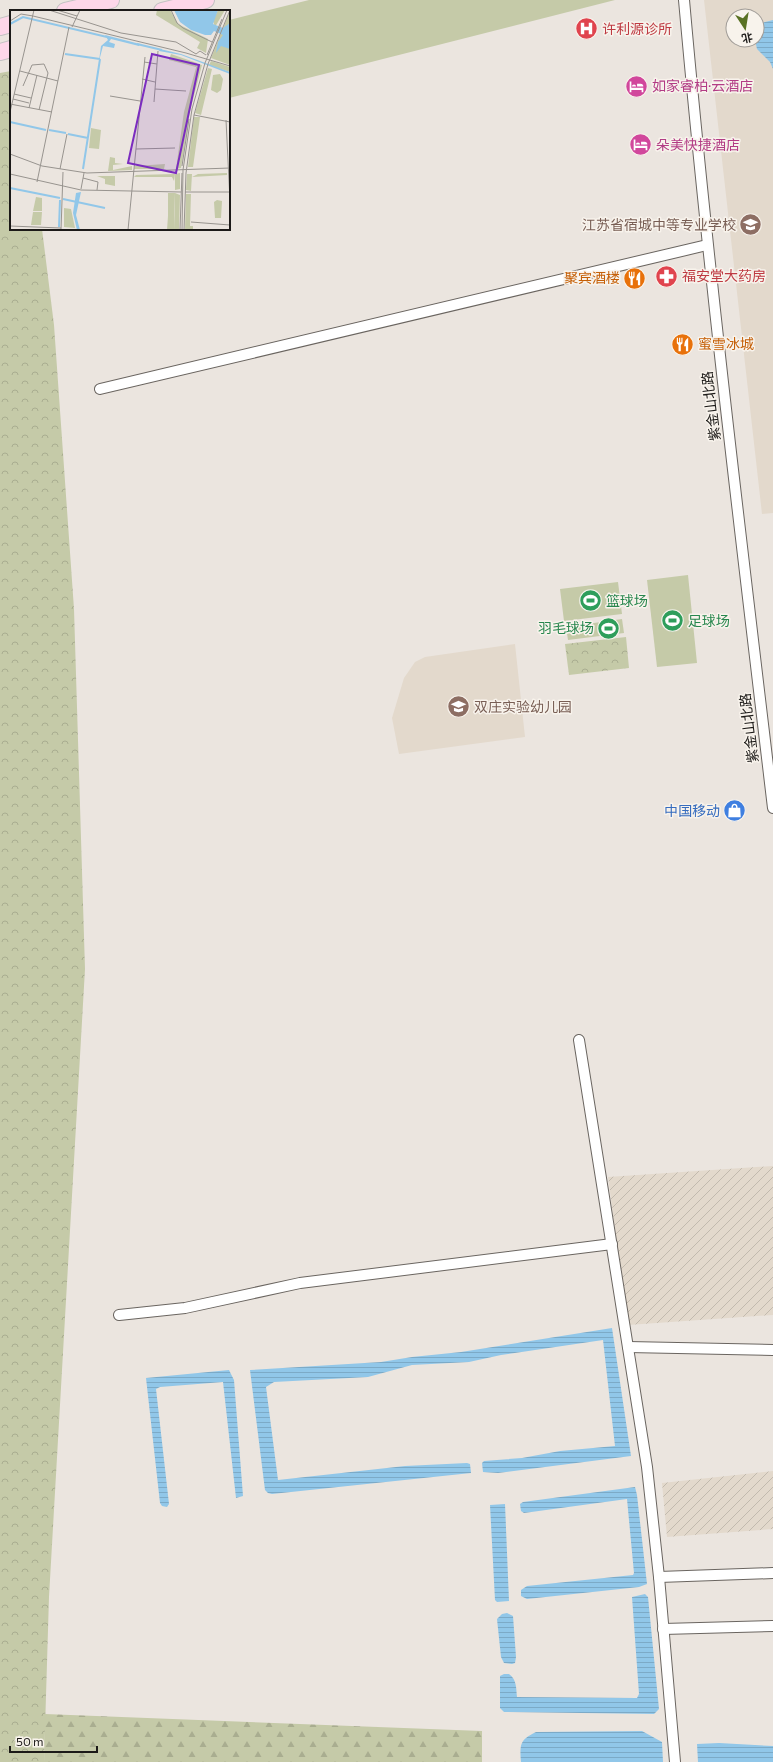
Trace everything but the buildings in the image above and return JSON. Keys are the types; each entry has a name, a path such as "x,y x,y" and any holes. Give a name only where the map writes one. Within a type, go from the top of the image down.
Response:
{"main road":[{"path":"70,10 110,0"},
{"path":"166,10 206,0"},
{"path":"0,27 10,24"},
{"path":"0,52 10,49"}],"street":[{"name":"紫金山北路","path":"684,0 707,245 773,808"},
{"path":"100,389 707,245"},
{"path":"579,1040 647,1467 659,1578 675,1762"},
{"path":"118,1315 185,1308 300,1283 612,1244"},
{"path":"628,1347 773,1350"},
{"path":"659,1578 773,1573"},
{"path":"663,1629 773,1626"}],"shaded area":[{"name":"江苏省宿城中等专业学校","path":"704,0 773,0 773,513 762,514"},
{"name":"双庄实验幼儿园","path":"515,644 525,737 399,754 392,718 404,678 415,662 425,657"},
{"path":"773,1166 773,1315 628,1325 608,1177"},
{"path":"773,1471 773,1529 667,1537 662,1483"}],"green space":[{"path":"309,0 615,0 230,98 230,20"},
{"path":"10,71 10,230 42,230 54,325 74,609 85,969 49,1597 44,1762 0,1762 0,73"},
{"name":"足球场","path":"688,575 697,663 657,667 647,580"},
{"name":"篮球场","path":"618,582 622,614 564,621 560,589"},
{"path":"622,619 624,633 568,640 566,627"},
{"path":"626,637 629,668 569,675 565,644"},
{"path":"45,1714 482,1731 482,1762 44,1762"}],"water":[{"path":"773,20 773,69 770,62 757,48 765,48 765,22"},
{"path":"612,1328 631,1456 498,1473 483,1472 482,1463 484,1461 522,1458 560,1451 615,1446 603,1340 501,1355 469,1362 412,1365 368,1377 274,1382 266,1387 278,1480 405,1466 467,1463 470,1464 471,1473 272,1494 265,1490 250,1370 381,1362 461,1352"},
{"path":"229,1370 234,1380 243,1496 236,1498 223,1382 160,1387 156,1389 169,1504 167,1507 162,1506 160,1503 146,1378"},
{"path":"635,1487 647,1584 639,1587 527,1599 521,1596 521,1590 527,1586 633,1575 634,1573 627,1499 524,1513 521,1511 520,1504 523,1502"},
{"path":"505,1504 509,1601 497,1602 495,1600 490,1505"},
{"path":"645,1594 648,1597 659,1709 654,1714 504,1712 500,1708 500,1676 504,1674 509,1674 512,1676 516,1684 517,1697 637,1698 639,1694 632,1597"},
{"path":"507,1613 513,1616 516,1657 515,1663 512,1664 504,1663 501,1657 497,1619 502,1614"},
{"path":"642,1731 662,1742 663,1762 521,1762 522,1744 526,1738 536,1732"},
{"path":"719,1743 773,1746 773,1762 698,1762 697,1744"}],"place":[{"name":"许利源诊所","path":"586,29"},
{"name":"如家睿柏·云酒店","path":"636,86"},
{"name":"朵美快捷酒店","path":"641,145"},
{"name":"江苏省宿城中等专业学校","path":"751,225"},
{"name":"福安堂大药房","path":"666,276"},
{"name":"聚宾酒楼","path":"635,278"},
{"name":"蜜雪冰城","path":"682,344"},
{"name":"篮球场","path":"591,601"},
{"name":"足球场","path":"672,621"},
{"name":"羽毛球场","path":"609,628"},
{"name":"双庄实验幼儿园","path":"458,707"},
{"name":"中国移动","path":"735,811"}]}
